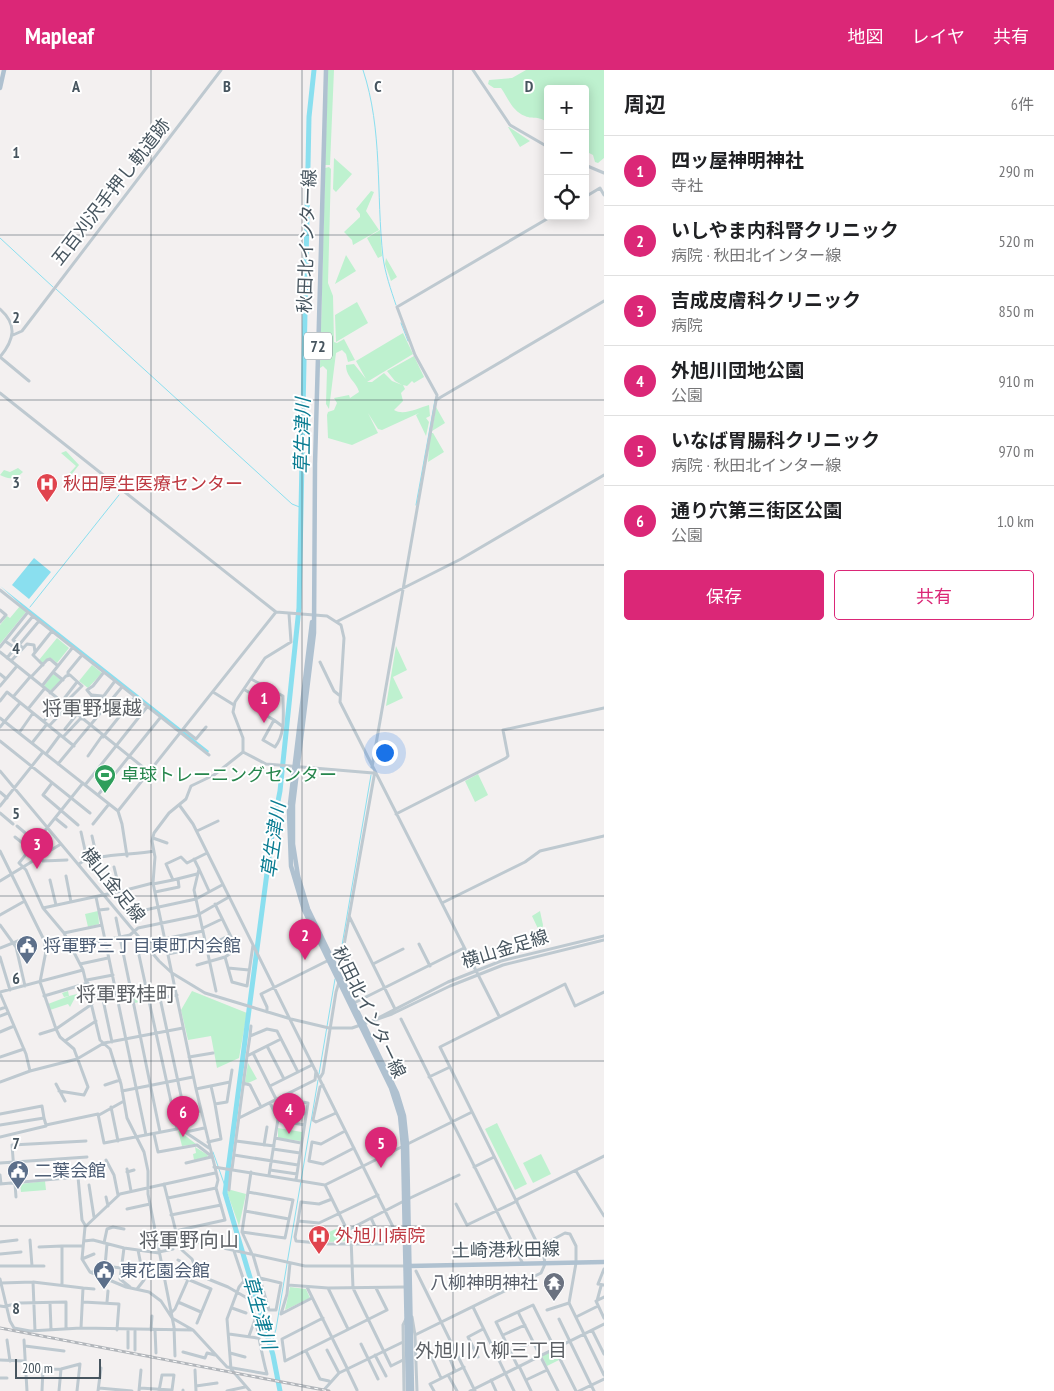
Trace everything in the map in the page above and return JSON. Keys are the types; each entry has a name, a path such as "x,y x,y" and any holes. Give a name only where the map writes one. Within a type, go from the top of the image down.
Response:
{"main road":[{"path":"0,88 4,70"},
{"name":"秋田北インター線","path":"326,70 311,661 288,820 290,860 302,906 329,960 354,1003 363,1026"},
{"name":"秋田北インター線","path":"296,767 292,822 298,876 308,910 397,1093 404,1116 407,1266 412,1324 412,1391"},
{"name":"土崎港秋田線","path":"407,1266 604,1262"},
{"name":"秋田北インター線","path":"407,1266 408,1391"}],"street":[{"name":"五百刈沢手押し軌道跡","path":"13,335 22,331 221,70"},
{"path":"473,70 510,125 544,144"},
{"path":"589,167 604,173"},
{"path":"589,195 600,188 604,195"},
{"path":"239,1119 276,1099 284,1097 315,1080 318,1075 323,1073 337,971 349,915 403,586 437,395 415,355 397,307 545,220"},
{"path":"436,400 604,301"},
{"path":"0,309 10,320 13,335 9,346 0,357 29,381"},
{"path":"0,393 276,612 313,614 338,620 344,638 340,702 372,770 499,1016"},
{"path":"338,620 403,586 461,559 604,475"},
{"path":"0,590 160,718 196,739 206,726"},
{"path":"0,610 6,615 0,622"},
{"path":"0,647 28,612"},
{"path":"118,811 276,612"},
{"path":"210,1156 153,884 153,838 161,823 180,806 191,786 217,774 243,752 243,738 233,712 234,706 265,658 291,642 290,614"},
{"path":"23,648 13,640 33,616"},
{"path":"19,645 39,621"},
{"path":"16,626 21,630"},
{"path":"43,665 33,658 52,631"},
{"path":"5,640 14,648 7,658"},
{"path":"11,661 27,644 32,644 35,653"},
{"path":"28,709 72,648"},
{"path":"0,652 149,772"},
{"path":"50,693 68,675 68,672 82,655"},
{"path":"13,697 50,660 58,666"},
{"path":"320,662 334,691 339,696"},
{"path":"0,686 16,666"},
{"path":"53,672 63,680"},
{"path":"96,701 87,690 93,686 104,672"},
{"path":"0,674 6,679"},
{"path":"32,743 64,703 82,686 68,675"},
{"path":"252,679 284,696 282,738 274,747 262,740 274,720"},
{"path":"0,806 32,766 82,718 115,681"},
{"path":"58,764 122,687"},
{"path":"245,690 268,703"},
{"path":"0,701 7,692 74,746"},
{"path":"213,692 234,706"},
{"path":"275,692 262,713 282,726"},
{"path":"91,695 101,697 109,702"},
{"path":"88,756 135,698"},
{"path":"65,729 86,699"},
{"path":"0,727 20,703"},
{"path":"47,724 64,703"},
{"path":"147,707 61,810 19,864 23,867 43,908 64,933 83,970 100,1040 110,1049 120,1080 128,1118 144,1152 148,1171 150,1204 174,1330 174,1356"},
{"path":"396,814 506,758 508,756 503,730 604,708"},
{"path":"19,732 34,713"},
{"path":"0,718 118,811 127,856"},
{"path":"98,795 160,718"},
{"path":"181,731 209,755"},
{"path":"0,741 90,813"},
{"path":"243,752 266,764 372,770"},
{"name":"横山金足線","path":"0,771 158,961 172,973 205,993 291,1019 328,1028 363,1026 476,972 537,955 604,940"},
{"path":"52,783 43,795 78,825"},
{"path":"0,792 7,798"},
{"path":"93,824 109,804"},
{"path":"180,806 197,831 222,885 259,954 400,1241"},
{"path":"0,813 36,842"},
{"path":"55,818 66,828"},
{"path":"197,831 218,820"},
{"path":"81,832 87,859"},
{"path":"92,836 97,858"},
{"path":"442,904 525,862 540,850 604,836"},
{"path":"15,837 30,849"},
{"path":"153,838 167,843"},
{"path":"0,881 61,844"},
{"path":"79,864 87,859 127,856 154,850"},
{"path":"173,880 166,864 181,856 187,863 207,853"},
{"path":"1,854 12,873 23,902 44,940 46,951 40,982 44,996 56,1029 74,1049 88,1087 84,1095 60,1091"},
{"path":"40,857 43,862 67,860"},
{"path":"194,860 209,891"},
{"path":"114,867 120,891"},
{"path":"43,908 173,880 198,871"},
{"path":"198,871 194,890 216,991"},
{"path":"66,876 71,902"},
{"path":"155,892 179,887 178,878"},
{"path":"50,880 56,905"},
{"path":"131,913 196,899 222,885"},
{"path":"126,890 132,919"},
{"path":"96,897 146,1135"},
{"path":"72,947 119,938 134,932 138,928 199,914 229,897"},
{"path":"0,915 23,902"},
{"path":"197,965 225,957 237,949 215,904"},
{"path":"99,910 108,909"},
{"path":"349,915 395,1008"},
{"path":"116,918 160,1132"},
{"path":"149,942 203,930 222,919"},
{"path":"0,925 16,947 25,986"},
{"path":"64,933 102,925"},
{"path":"214,943 230,935"},
{"name":"横山金足線","path":"363,1026 395,1008 476,972 536,952 604,936"},
{"path":"0,948 23,940"},
{"path":"419,944 430,966"},
{"path":"98,1116 104,1143 177,1129 137,946"},
{"path":"168,954 206,946"},
{"path":"225,957 232,982 247,986 254,947"},
{"path":"354,1003 464,948"},
{"path":"373,964 403,949"},
{"path":"0,957 10,990"},
{"path":"80,964 108,958"},
{"path":"267,1012 261,994 329,960"},
{"path":"228,968 249,970"},
{"path":"30,1071 24,1048 0,992 83,970"},
{"path":"44,996 113,974"},
{"path":"416,1335 541,1273 546,1264 539,1246 440,1047 565,984 576,1006 604,992"},
{"path":"91,997 146,986"},
{"path":"102,995 112,1042"},
{"path":"149,1000 177,995"},
{"path":"160,998 185,1114"},
{"path":"40,1034 56,1029 92,1004"},
{"path":"0,1009 6,1007"},
{"path":"0,1016 8,1013"},
{"path":"401,1019 523,1264"},
{"path":"65,1041 96,1021"},
{"path":"0,1032 14,1026"},
{"path":"229,1190 251,1026"},
{"path":"0,1082 30,1071 77,1059 104,1043 183,1028"},
{"path":"250,1036 267,1029 277,1031 298,1072"},
{"path":"247,1056 281,1039"},
{"path":"267,1046 284,1079"},
{"path":"0,1057 24,1048"},
{"path":"189,1057 213,1053"},
{"path":"253,1053 276,1099"},
{"path":"270,1086 312,1065"},
{"path":"429,1077 450,1068"},
{"path":"215,1104 227,1102 232,1070"},
{"path":"122,1091 193,1077"},
{"path":"105,1085 120,1080"},
{"path":"196,1089 230,1082"},
{"path":"243,1083 250,1085 261,1107"},
{"path":"56,1084 65,1101"},
{"path":"323,1085 320,1087 314,1120 316,1122 336,1112"},
{"path":"208,1142 221,1139 211,1086"},
{"path":"284,1097 308,1103 296,1174 299,1180"},
{"path":"284,1097 282,1110 306,1114"},
{"path":"0,1137 98,1114 98,1116 124,1101"},
{"path":"269,1175 278,1120 270,1103"},
{"path":"0,1114 42,1106 46,1126"},
{"path":"112,1108 118,1141"},
{"path":"173,1116 200,1111"},
{"path":"154,1134 158,1152 197,1145 219,1167 326,1185 472,1112"},
{"path":"0,1125 44,1118"},
{"path":"278,1120 304,1125"},
{"path":"204,1128 185,1132 209,1149"},
{"path":"264,1144 267,1128"},
{"path":"345,1131 321,1144 312,1142 309,1161 323,1164 354,1148"},
{"path":"275,1138 302,1143"},
{"path":"236,1140 264,1144 300,1154"},
{"path":"16,1197 12,1146 86,1141"},
{"path":"234,1155 298,1165"},
{"path":"186,1163 210,1156"},
{"path":"456,1204 467,1225 604,1156"},
{"path":"0,1163 87,1157"},
{"path":"474,1167 494,1157"},
{"path":"106,1160 114,1175 118,1195"},
{"path":"85,1225 108,1207 118,1195 215,1173 219,1167"},
{"path":"131,1191 127,1170 134,1170"},
{"path":"270,1170 296,1174"},
{"path":"576,1170 604,1216"},
{"path":"251,1172 242,1232 245,1243 252,1254 270,1310 276,1310 282,1283 260,1278"},
{"path":"175,1231 225,1220 216,1188 218,1180 215,1173"},
{"path":"0,1175 0,1184 78,1177 82,1220 85,1225 82,1259 92,1272 131,1288 149,1292 161,1301 172,1318 193,1330 250,1391"},
{"path":"348,1230 459,1175"},
{"path":"164,1184 175,1237"},
{"path":"89,1185 94,1217"},
{"path":"326,1185 348,1230 352,1244 353,1288 391,1366 403,1360"},
{"path":"168,1198 216,1188"},
{"path":"248,1192 319,1204 332,1199"},
{"path":"298,1221 319,1223 378,1195"},
{"path":"106,1197 108,1207"},
{"path":"242,1232 285,1238 289,1219 297,1201"},
{"path":"297,1201 296,1241 383,1244 371,1218"},
{"path":"127,1209 150,1204"},
{"path":"171,1215 221,1205"},
{"path":"245,1210 289,1219"},
{"path":"105,1266 107,1229 113,1227 124,1230"},
{"path":"155,1233 305,1266 407,1266"},
{"path":"539,1246 567,1233 576,1246 576,1263 569,1303 604,1374"},
{"path":"166,1235 192,1259 194,1269 171,1313"},
{"path":"0,1242 17,1240"},
{"path":"30,1240 32,1266"},
{"path":"84,1241 159,1252 173,1249"},
{"path":"62,1246 62,1285"},
{"path":"39,1247 84,1246"},
{"path":"124,1248 120,1279 131,1288"},
{"path":"137,1289 144,1280 138,1250"},
{"path":"231,1369 267,1374 257,1338 256,1317 251,1297 235,1251"},
{"path":"0,1254 21,1252"},
{"path":"82,1259 94,1254"},
{"path":"178,1260 208,1280 214,1280 247,1298 251,1297"},
{"path":"288,1262 288,1285 281,1314 312,1298"},
{"path":"0,1266 44,1266"},
{"path":"92,1272 105,1266 121,1268"},
{"path":"604,1269 598,1284 602,1285 596,1302 604,1318"},
{"path":"416,1271 475,1390"},
{"path":"173,1273 211,1290 197,1323"},
{"path":"94,1289 33,1282 0,1281 12,1327 35,1331 81,1328 128,1331 193,1330"},
{"path":"231,1369 228,1320 244,1281"},
{"path":"33,1282 35,1331"},
{"path":"288,1285 328,1288 406,1287"},
{"path":"307,1287 357,1390"},
{"path":"81,1328 83,1288"},
{"path":"328,1288 348,1329"},
{"path":"322,1318 282,1338 285,1361 387,1310 376,1288"},
{"path":"107,1302 108,1292"},
{"path":"596,1302 604,1297"},
{"path":"0,1306 66,1302 66,1329"},
{"path":"83,1302 119,1304 117,1330"},
{"path":"178,1302 202,1312"},
{"path":"50,1303 51,1329"},
{"path":"547,1310 569,1303"},
{"path":"531,1391 496,1322 533,1304 554,1348 578,1391 604,1379"},
{"path":"576,1317 598,1306"},
{"path":"472,1307 514,1391"},
{"path":"232,1308 246,1314"},
{"path":"518,1312 558,1391"},
{"path":"152,1316 156,1353"},
{"path":"249,1336 256,1317"},
{"path":"404,1391 403,1325 406,1319"},
{"path":"559,1319 594,1391"},
{"path":"412,1324 416,1335 417,1391"},
{"path":"503,1335 525,1324"},
{"path":"470,1391 604,1324"},
{"path":"478,1357 468,1337 483,1329"},
{"path":"592,1330 604,1354"},
{"path":"128,1331 128,1348"},
{"path":"135,1331 135,1350"},
{"path":"229,1334 257,1338"},
{"path":"6,1340 10,1361"},
{"path":"24,1340 27,1391"},
{"path":"323,1391 329,1381 339,1373 403,1342"},
{"path":"520,1348 533,1342"},
{"path":"361,1344 378,1379"},
{"path":"25,1346 64,1351"},
{"path":"327,1350 339,1373"},
{"path":"306,1351 320,1379 329,1381"},
{"path":"183,1352 205,1358 207,1353 216,1355"},
{"path":"230,1353 245,1357"},
{"path":"375,1355 386,1376"},
{"path":"431,1356 441,1378"},
{"path":"450,1359 455,1371"},
{"path":"0,1360 24,1361"},
{"path":"25,1370 42,1368 61,1369 80,1364 77,1391"},
{"path":"434,1391 430,1384 464,1367"},
{"path":"42,1368 42,1391"},
{"path":"101,1368 99,1390 132,1391"},
{"path":"59,1391 61,1369"},
{"path":"141,1370 139,1389 159,1390 172,1390 174,1375 162,1375 159,1390"},
{"path":"195,1370 196,1391"},
{"path":"526,1380 547,1370"},
{"path":"448,1375 456,1391"},
{"path":"0,1378 7,1378"},
{"path":"491,1380 496,1391"},
{"path":"196,1386 217,1383"},
{"path":"227,1391 246,1387"}],"green space":[{"path":"328,70 334,70 330,165 325,165"},
{"path":"526,70 604,70 604,158 598,163 595,162 593,155 589,153 589,85 544,85 544,121 521,114 514,108 501,88 494,88 488,84 489,80 512,78"},
{"path":"509,127 530,141 520,147"},
{"path":"334,158 352,174 336,192 333,189"},
{"path":"329,167 331,169 328,283 333,296 334,342 337,343 344,339 355,360 348,362 346,354 342,350 336,353 329,409 326,404 327,370 323,366 320,368 325,168"},
{"path":"371,191 374,192 366,211 379,230 353,245 352,240 344,232 360,217 356,209"},
{"path":"380,230 382,256 378,258 367,238"},
{"path":"346,255 356,271 335,284"},
{"path":"386,258 397,277 391,281 385,264"},
{"path":"357,302 368,323 336,342 335,315"},
{"path":"403,333 413,354 367,382 372,382 384,373 392,381 402,385 395,381 387,371 414,356 424,377 414,383 412,381 407,386 403,385 405,389 401,393 403,401 394,410 407,412 429,405 430,416 426,418 429,422 426,436 416,415 419,413 382,430 378,429 368,413 378,433 352,445 328,438 327,415 328,412 334,410 337,403 334,398 349,395 350,398 359,392 346,369 346,365 354,364 366,379 356,361"},
{"path":"436,407 445,423 432,431"},
{"path":"430,433 433,433 444,452 428,462"},
{"path":"66,451 79,465 67,480 66,477 76,466 61,453"},
{"path":"18,468 23,472 18,476 6,478 0,475 4,470 10,472"},
{"path":"20,606 26,612 0,644 0,625 7,616 10,618"},
{"path":"57,638 69,648 57,663 51,658 42,663 39,660"},
{"path":"396,646 407,670 393,677 403,698 386,706"},
{"path":"92,665 102,673 88,688 79,681"},
{"path":"53,674 61,680 50,691 44,686"},
{"path":"478,774 488,795 475,802 465,781"},
{"path":"98,911 99,924 88,927 85,914"},
{"path":"540,911 543,925 541,935 532,916"},
{"path":"144,988 148,1000 135,1003 132,991"},
{"path":"68,991 69,996 64,997 62,993"},
{"path":"192,991 247,1013 239,1058 217,1068 211,1036 188,1040 181,1010"},
{"path":"77,994 70,1007 68,1004 50,1010 48,1004"},
{"path":"248,1063 257,1079 248,1083 245,1082"},
{"path":"497,1123 527,1184 515,1190 485,1129"},
{"path":"278,1128 302,1132 301,1141 278,1138"},
{"path":"178,1130 196,1144 182,1146"},
{"path":"195,1147 208,1155 207,1157 194,1160"},
{"path":"541,1154 551,1174 533,1183 523,1163"},
{"path":"45,1181 46,1190 21,1192 20,1184"},
{"path":"231,1190 246,1194 239,1226 227,1192"},
{"path":"343,1226 349,1241 329,1242 329,1232"},
{"path":"290,1287 306,1289 310,1298 285,1310"},
{"path":"554,1350 559,1360 547,1366 542,1356"}],"water":[{"path":"34,558 51,572 29,599 12,585"},
{"path":"0,586 209,751 208,753 28,611"}],"waterway":[{"name":"草生津川","path":"280,1391 273,1355 225,1193 273,827 280,791 299,608 309,117 314,70"},
{"path":"363,70 374,116 383,257 396,305"},
{"path":"0,238 53,287"},
{"path":"56,289 292,504 302,508"},
{"path":"401,323 408,341"},
{"path":"416,505 435,400"},
{"path":"30,607 119,495"},
{"path":"339,963 371,775"},
{"path":"319,1074 335,979"},
{"path":"270,1350 276,1329 318,1080"},
{"path":"213,1152 226,1189"}],"railway":[{"path":"0,1328 329,1391"}],"place":[{"name":"秋田厚生医療センター","path":"47,503"},
{"name":"四ッ屋神明神社","path":"264,723"},
{"name":"卓球トレーニングセンター","path":"105,794"},
{"name":"吉成皮膚科クリニック","path":"37,869"},
{"name":"いしやま内科腎クリニック","path":"305,960"},
{"name":"将軍野三丁目東町内会館","path":"27,965"},
{"name":"外旭川団地公園","path":"289,1134"},
{"name":"通り穴第三街区公園","path":"183,1137"},
{"name":"いなば胃腸科クリニック","path":"381,1168"},
{"name":"二葉会館","path":"18,1190"},
{"name":"外旭川病院","path":"319,1255"},
{"name":"東花園会館","path":"104,1290"},
{"name":"八柳神明神社","path":"554,1302"}],"district":[{"name":"将軍野堰越","path":"92,708"},
{"name":"将軍野桂町","path":"126,994"},
{"name":"将軍野向山","path":"189,1240"},
{"name":"外旭川八柳三丁目","path":"491,1350"}]}
